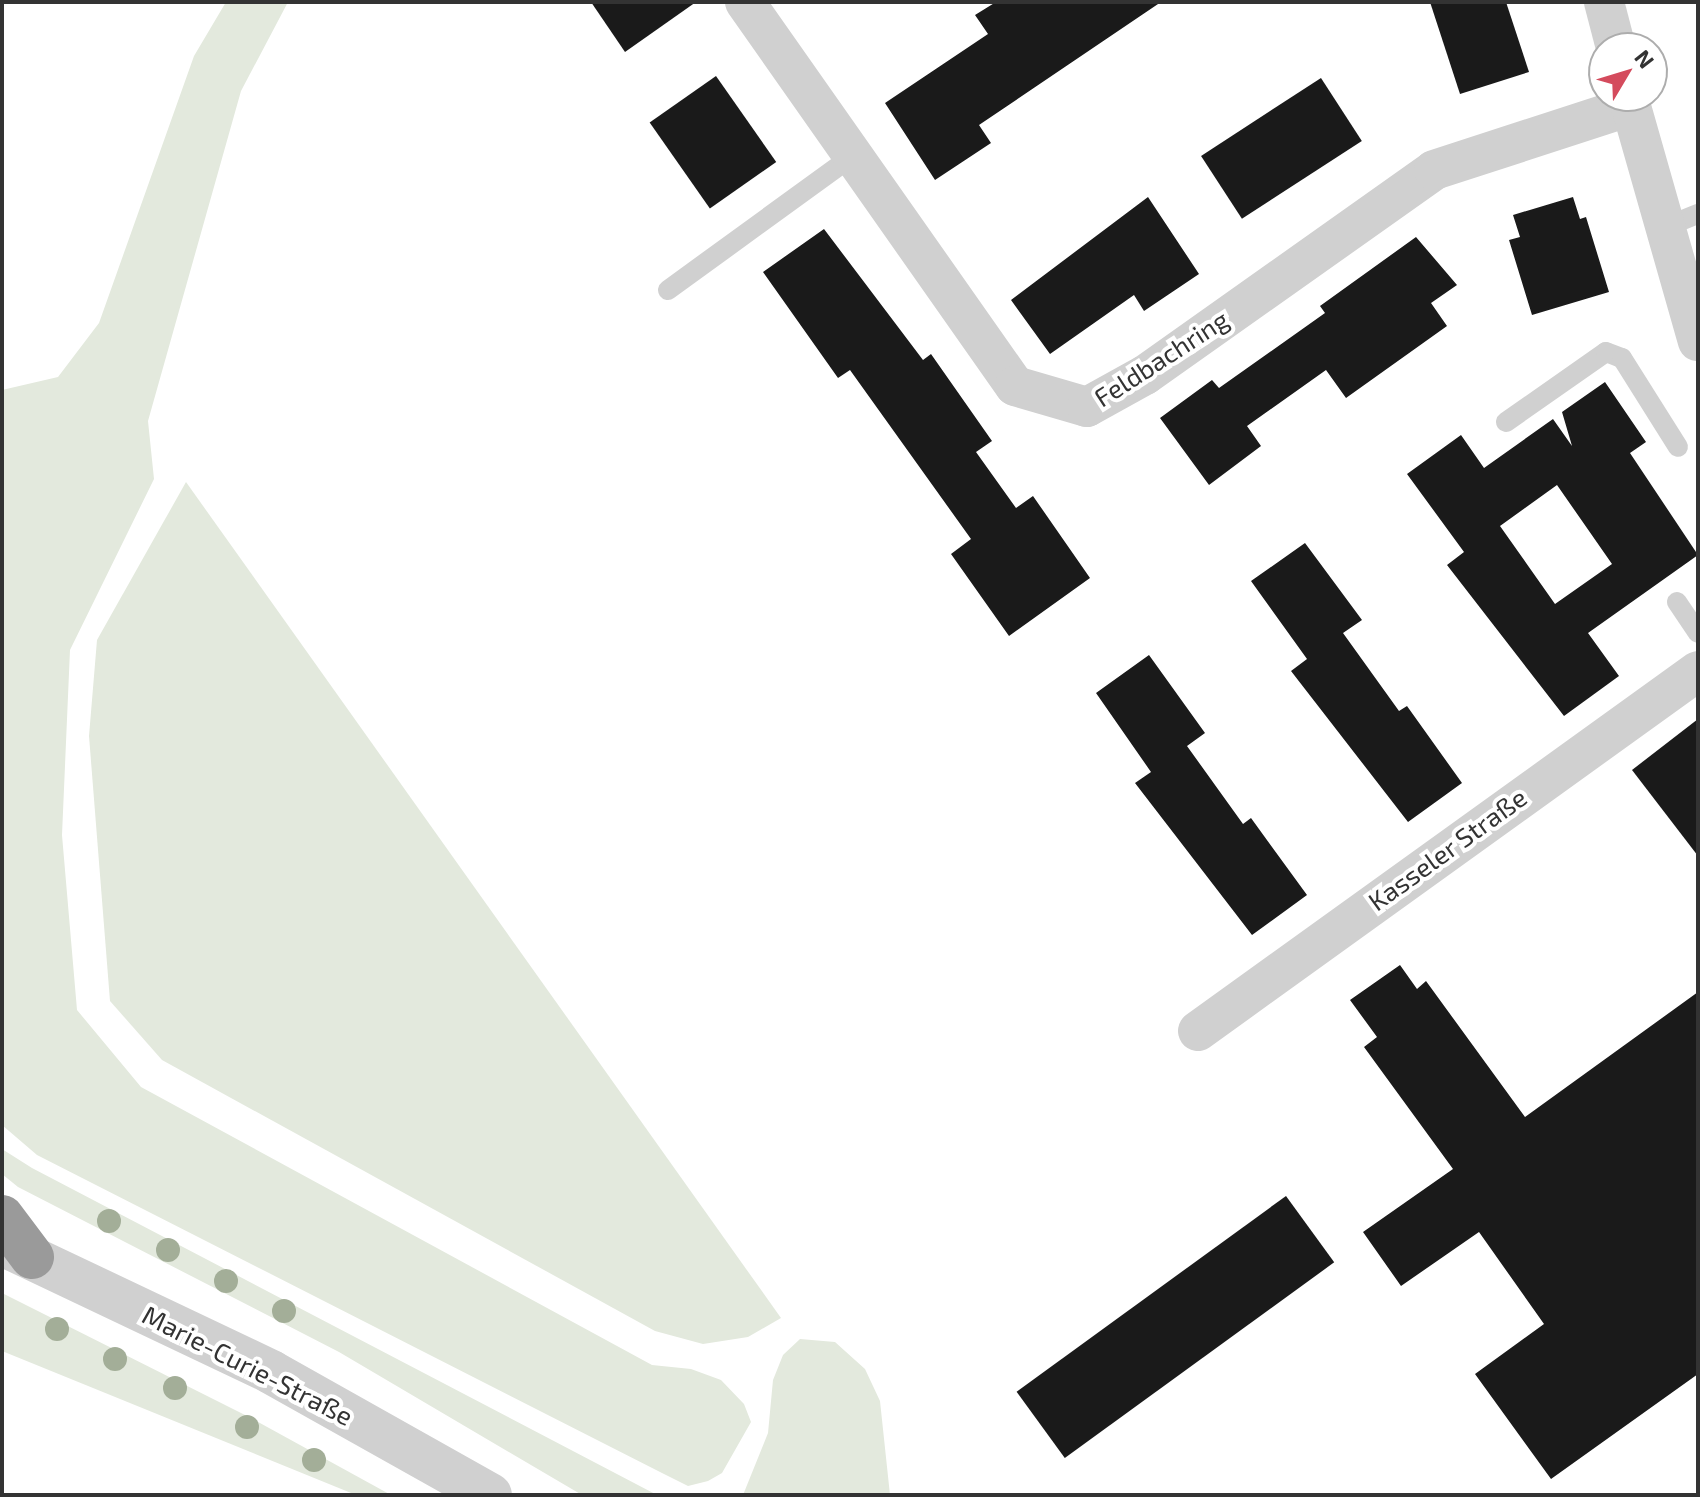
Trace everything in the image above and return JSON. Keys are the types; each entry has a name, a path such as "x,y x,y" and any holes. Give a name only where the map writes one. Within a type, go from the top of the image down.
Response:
{"highway":[{"path":"2,1217 17,1250"}],"street":[{"name":"Feldbachring","path":"745,2 1015,386 1087,407 1145,375 1434,170 1598,112"},
{"path":"1604,2 1612,32"},
{"path":"1634,112 1680,221 1698,341"},
{"name":"Kasseler Straße","path":"1198,1031 1698,671"},
{"name":"Marie-Curie-Straße","path":"17,1250 271,1372 490,1495"}],"lane":[{"path":"668,290 854,155"},
{"path":"1506,422 1606,352 1622,358 1678,447"},
{"path":"1677,602 1698,633"}],"shaded area":[{"path":"226,2 288,2 241,91 148,421 154,479 70,650 62,835 77,1010 141,1087 652,1365 691,1369 721,1380 744,1404 751,1422 722,1473 708,1481 688,1486 662,1473 37,1155 2,1125 2,390 58,377 99,323 194,56"},
{"path":"186,482 781,1318 748,1337 703,1344 655,1331 162,1060 110,1001 89,736 97,640"},
{"path":"2,1149 32,1168 657,1495 582,1495 339,1352 18,1187 2,1174"},
{"path":"2,1293 247,1416 391,1495 356,1495 2,1351"},
{"path":"800,1339 835,1342 865,1369 880,1401 890,1495 743,1495 768,1433 773,1380 783,1355"}],"building":[{"path":"591,2 696,2 625,52"},
{"path":"996,2 1161,2 979,125 991,143 935,180 885,103 988,34 975,15"},
{"path":"1430,2 1506,2 1529,72 1460,94"},
{"path":"716,76 776,162 710,208 650,122"},
{"path":"1321,78 1362,141 1242,219 1201,156"},
{"path":"1148,197 1199,274 1144,311 1134,295 1050,354 1011,300"},
{"path":"1573,197 1580,219 1586,217 1609,292 1532,315 1509,240 1520,237 1513,215"},
{"path":"824,229 923,360 931,354 992,441 976,452 1016,508 1033,496 1090,578 1009,636 951,554 971,539 850,370 838,378 763,272"},
{"path":"1416,237 1457,285 1431,303 1447,326 1346,398 1326,370 1247,426 1261,446 1209,485 1160,418 1212,380 1219,388 1325,313 1320,306"},
{"path":"1605,382 1646,442 1630,453 1698,555 1588,633 1619,676 1564,716 1447,565 1464,552 1407,474 1461,435 1484,468 1553,419 1572,446 1562,412","holes":["1557,485 1612,564 1555,604 1500,526"]},
{"path":"1305,543 1362,620 1343,633 1399,711 1407,706 1462,783 1408,822 1291,671 1307,659 1251,581"},
{"path":"1149,655 1205,733 1187,746 1243,824 1251,818 1307,895 1252,935 1135,783 1151,772 1096,693"},
{"path":"1698,719 1698,856 1632,770"},
{"path":"1400,965 1417,989 1426,981 1525,1117 1698,992 1698,1374 1551,1479 1475,1374 1544,1324 1479,1232 1401,1286 1363,1232 1453,1169 1364,1047 1377,1037 1350,1000"},
{"path":"1286,1196 1334,1262 1065,1458 1017,1392"}]}
